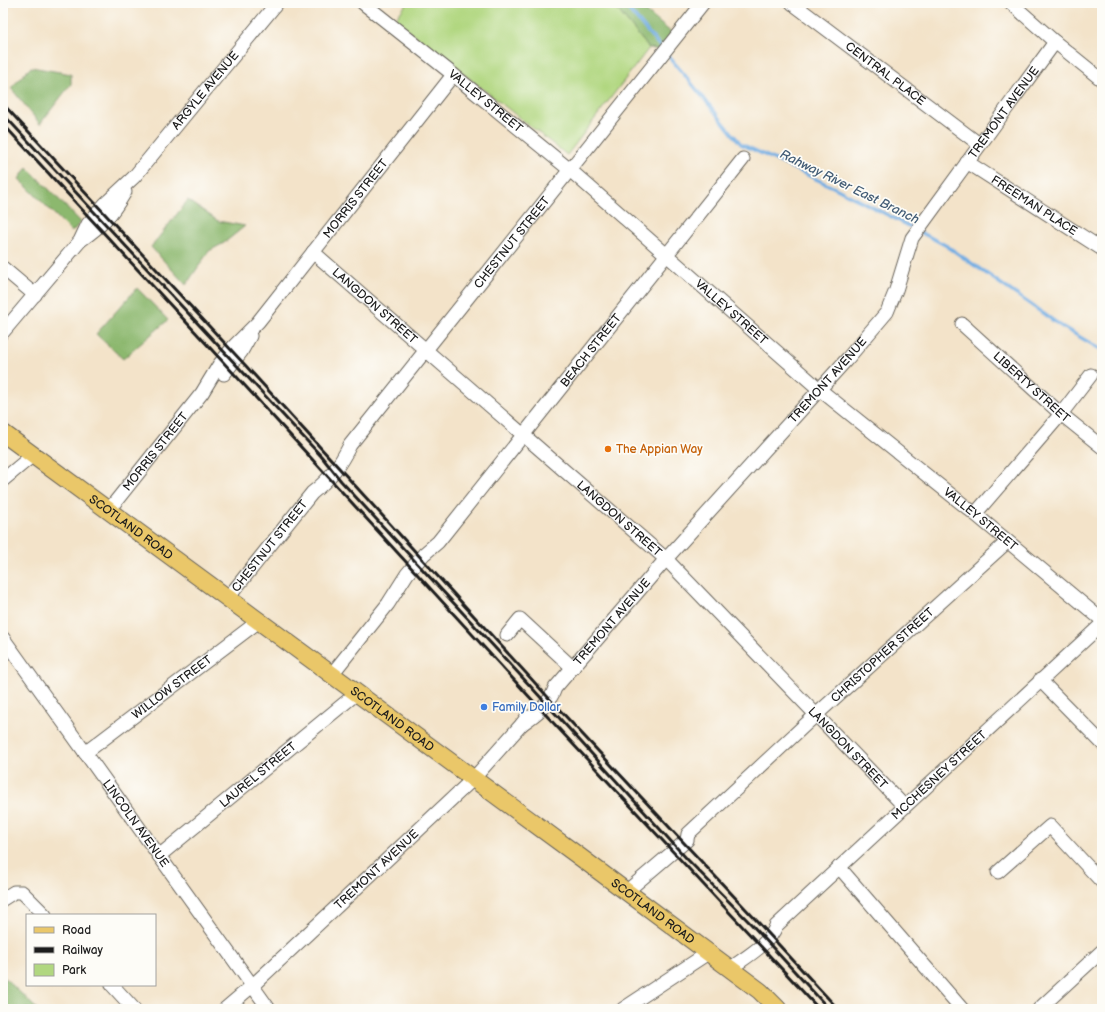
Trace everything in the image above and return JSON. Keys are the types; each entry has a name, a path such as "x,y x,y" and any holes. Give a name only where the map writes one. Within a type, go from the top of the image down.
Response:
{"main road":[{"name":"SCOTLAND ROAD","path":"3,433 730,968 760,991 778,1009"}],"street":[{"name":"ARGYLE AVENUE","path":"3,332 80,241 95,230 112,213 134,177 276,3"},
{"name":"VALLEY STREET","path":"362,3 570,170 819,389 975,514 1102,620"},
{"name":"CHESTNUT STREET","path":"228,599 312,493 326,482 341,462 350,445 703,3"},
{"name":"CENTRAL PLACE","path":"792,3 979,144"},
{"path":"1011,3 1055,42 1102,80"},
{"name":"TREMONT AVENUE","path":"225,1009 252,986 473,779 522,724 538,712 553,694 555,688 666,559 848,358 887,312 896,290 912,238 979,144 1055,42"},
{"name":"MORRIS STREET","path":"108,511 202,393 224,373 241,352 258,322 453,75"},
{"name":"BEACH STREET","path":"332,674 388,604 413,579 430,559 438,542 743,159"},
{"name":"FREEMAN PLACE","path":"967,162 1102,249"},
{"name":"LANGDON STREET","path":"313,252 666,559 904,806"},
{"path":"3,268 35,295"},
{"name":"LIBERTY STREET","path":"962,324 1061,414 1102,448"},
{"path":"975,514 1061,414 1090,375"},
{"path":"3,480 33,455"},
{"name":"CHRISTOPHER STREET","path":"627,892 643,877 670,856 687,840 688,834 816,715 1007,542"},
{"path":"507,635 520,619 573,668"},
{"name":"WILLOW STREET","path":"85,752 259,622"},
{"name":"MCCHESNEY STREET","path":"730,968 758,948 774,933 776,926 1102,624"},
{"name":"LINCOLN AVENUE","path":"3,638 269,1009"},
{"path":"1040,680 1102,743"},
{"name":"LAUREL STREET","path":"159,856 357,693"},
{"path":"998,872 1050,826 1102,882"},
{"path":"839,867 962,1009"},
{"path":"3,899 14,892 22,892 44,914"},
{"path":"1039,1009 1102,951"},
{"path":"622,1009 708,953"},
{"path":"113,986 134,1009"}],"green space":[{"path":"407,3 612,3 649,48 567,155 395,20"},
{"path":"612,3 636,3 673,34 659,50 649,48"},
{"path":"31,67 71,74 71,84 40,124 11,88"},
{"path":"27,167 81,222 72,232 19,179"},
{"path":"188,200 218,221 245,226 224,243 209,251 186,285 151,247"},
{"path":"137,288 168,320 123,359 96,334"},
{"path":"3,976 37,1009 3,1009"}],"waterway":[{"name":"Rahway River East Branch","path":"623,3 741,144 835,188 915,229"},
{"name":"Rahway River East Branch","path":"920,232 947,246 1061,326 1102,350"}],"railway":[{"path":"3,104 246,366 556,706 838,1009"},
{"path":"3,114 321,456 341,481 687,859 752,925 829,1009"},
{"path":"3,124 546,715 819,1009"}],"place":[{"name":"The Appian Way","path":"608,449"},
{"name":"Family Dollar","path":"484,707"}]}
